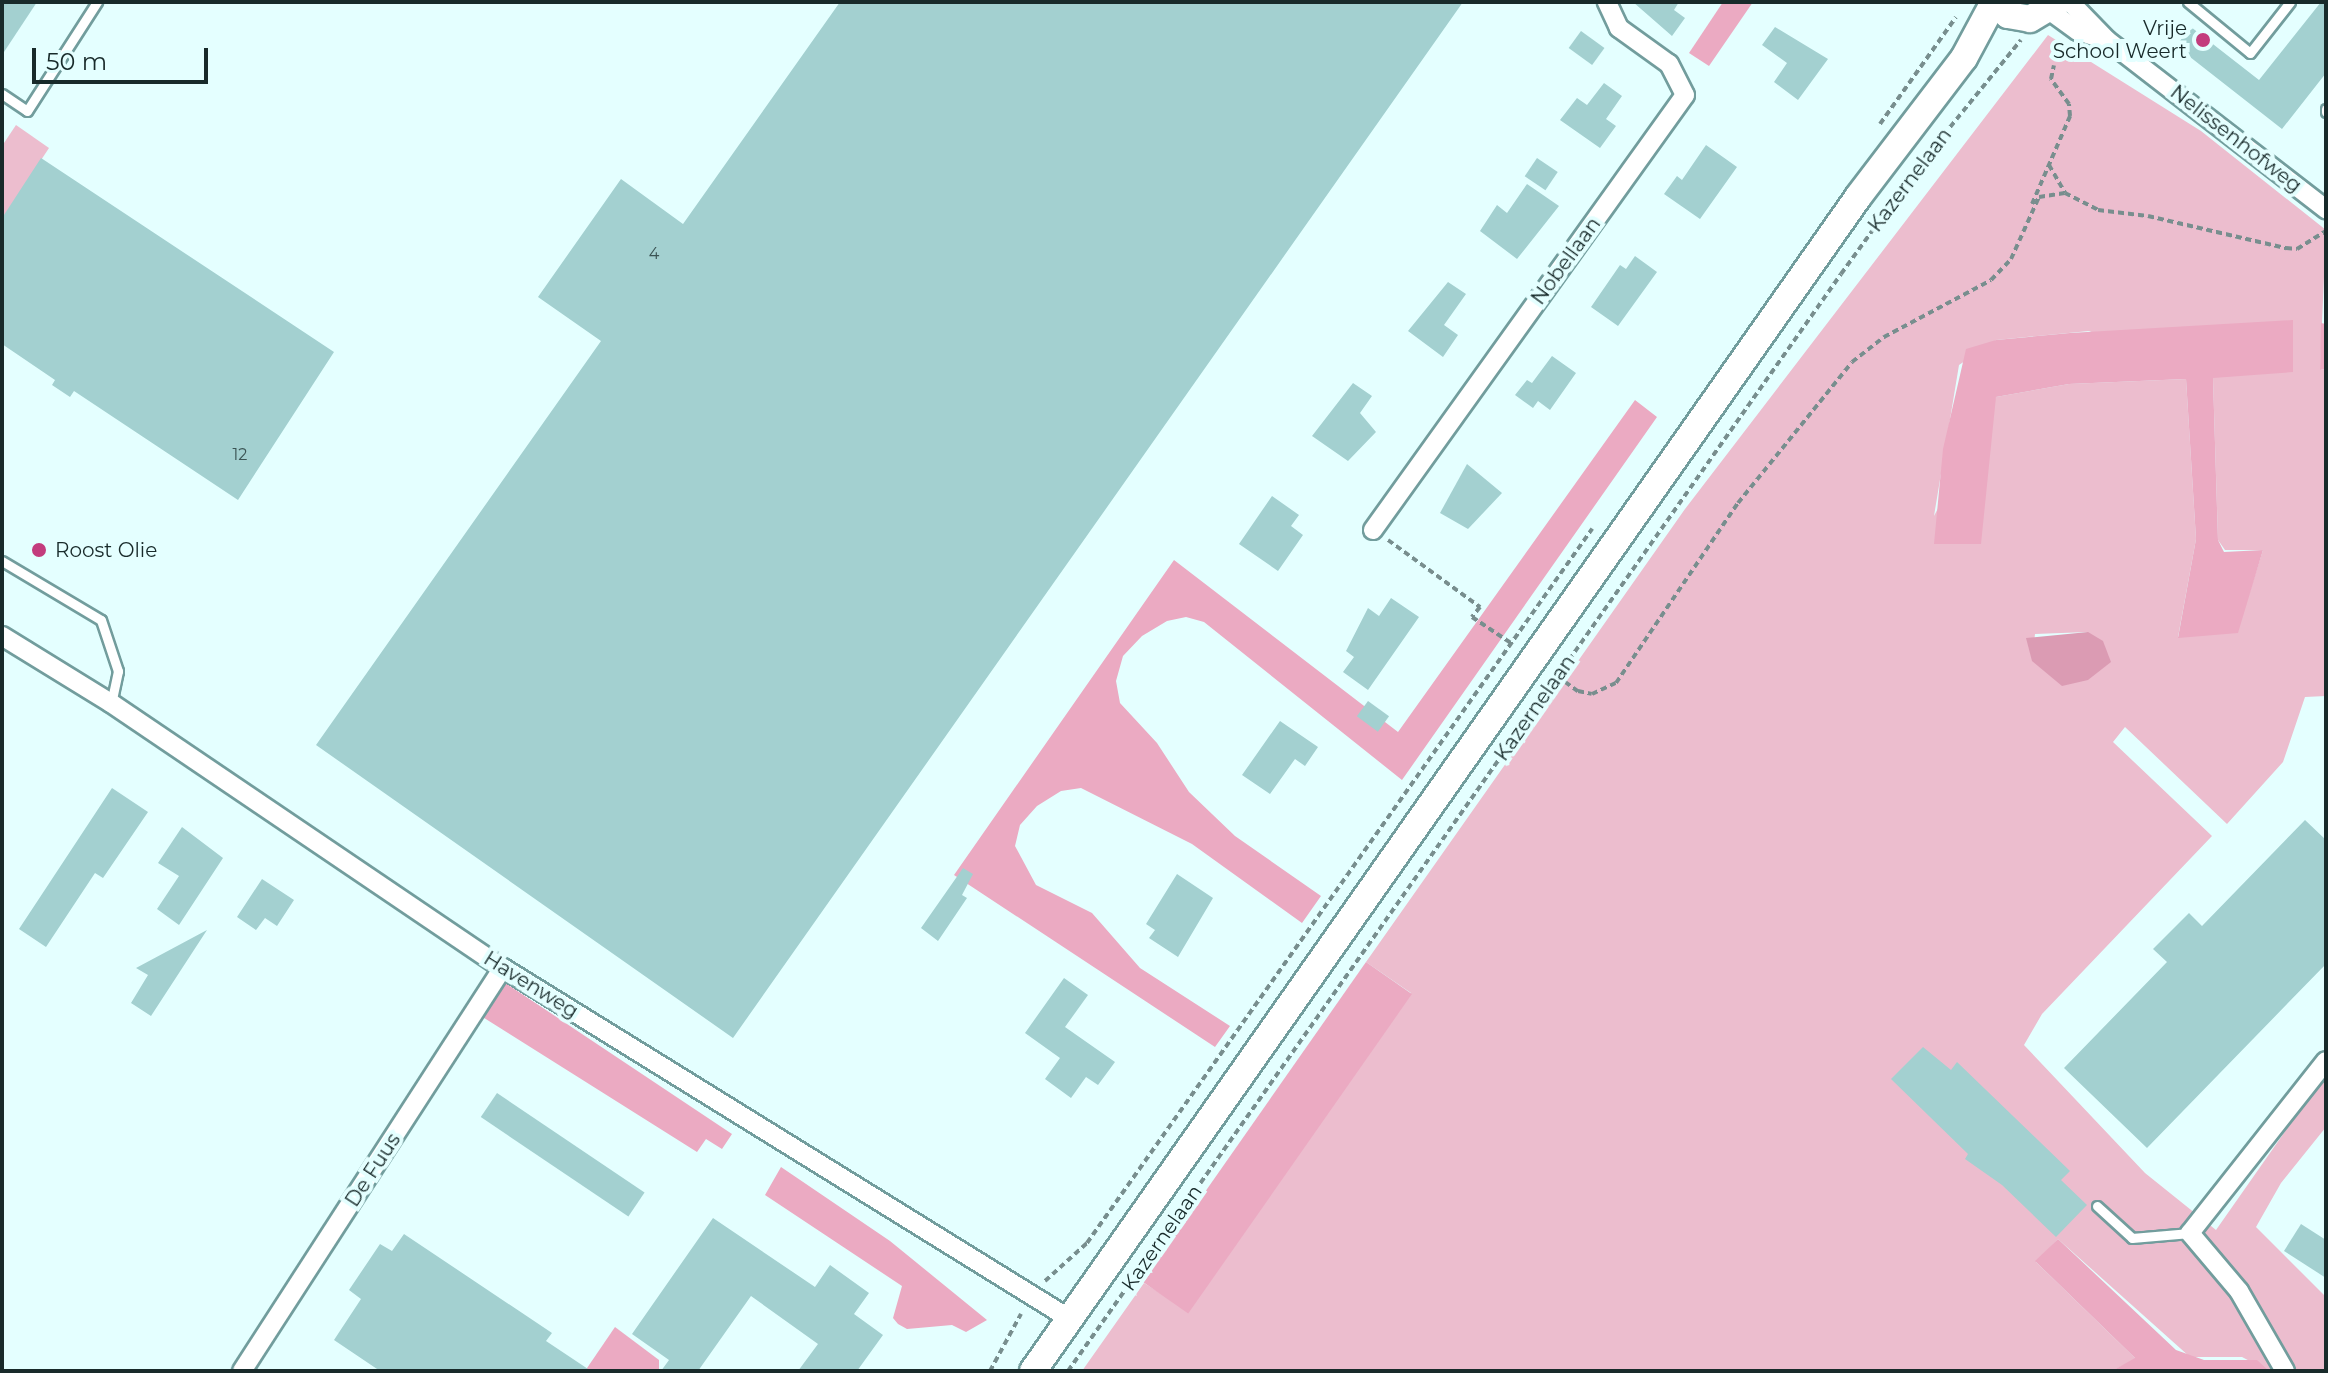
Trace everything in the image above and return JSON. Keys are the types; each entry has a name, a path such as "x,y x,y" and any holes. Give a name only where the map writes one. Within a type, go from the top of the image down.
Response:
{"street":[{"name":"Nobellaan","path":"1373,530 1685,95 1669,64 1619,28 1607,2"},
{"path":"1998,6 2030,19 2059,5"},
{"name":"Nelissenhofweg","path":"2059,5 2078,31 2107,40 2326,209"},
{"name":"Kazernelaan","path":"1033,1371 1858,197 1964,58 1998,6"},
{"name":"Havenweg","path":"2,636 111,703 503,968 1070,1319"},
{"name":"De Fuus","path":"242,1371 503,968"},
{"path":"2285,1371 2239,1291 2190,1233 2326,1061"}],"lane":[{"path":"2,94 27,111 97,2"},
{"path":"2188,2 2250,53 2290,2"},
{"path":"2,561 101,620 118,671 111,703"},
{"path":"2097,1206 2132,1238 2190,1233"}],"path":[{"name":"Kazernelaan","path":"1068,1371 1925,158 2012,53"},
{"path":"1557,676 1578,691 1592,694 1616,683 1738,503 1852,362 1884,337 1991,280 2011,259 2070,116 2069,104 2051,79 2054,65"},
{"path":"2049,165 2065,193 2098,210 2148,216 2286,248 2297,249 2326,231"},
{"path":"2030,210 2039,197 2065,193"},
{"path":"990,1371 1000,1344 1032,1298 1087,1243 1511,643 1472,617 1480,607 1373,530"}],"shaded area":[{"path":"1723,2 1753,2 1709,66 1689,53"},
{"path":"2048,35 2201,131 2326,230 2320,370 2326,369 2326,696 2305,697 2283,762 2227,824 2125,727 2113,742 2212,836 2042,1014 2024,1045 2145,1173 2216,1230 2326,1073 2326,1127 2281,1183 2256,1227 2326,1297 2326,1371 2269,1371 2242,1357 2190,1357 2058,1239 2036,1262 2136,1359 2112,1371 1082,1371 1144,1283 1187,1310 1411,993 1366,962 1685,509","holes":["2089,331 2213,378 2218,540 2225,550 2263,550 2237,632 2178,637 2196,539 2186,379 2069,384 1996,397 1934,516 1959,365 1996,340","2088,632 2032,661 2035,634"]},
{"path":"16,125 49,148 2,219 2,146"},
{"path":"2293,320 2293,372 2213,378 2218,540 2224,552 2263,550 2238,633 2178,638 2196,539 2186,379 2069,384 1996,397 1981,544 1934,544 1943,449 1966,349 1996,340 2070,333"},
{"path":"2321,323 2326,324 2326,369 2320,370"},
{"path":"1635,400 1657,417 1402,780 1204,622 1186,617 1167,621 1142,636 1123,656 1116,681 1120,703 1157,743 1189,792 1235,836 1321,896 1302,923 1192,844 1081,788 1061,791 1037,806 1020,825 1015,846 1036,885 1092,913 1140,968 1230,1026 1215,1047 954,875 1174,560 1398,732"},
{"path":"2088,632 2103,641 2111,662 2088,680 2062,686 2032,661 2026,638"},
{"path":"1366,962 1412,994 1188,1314 1142,1281"},
{"path":"504,982 732,1134 722,1149 706,1139 697,1152 481,1016"},
{"path":"781,1167 890,1241 987,1320 966,1332 952,1325 907,1329 898,1324 893,1318 902,1286 765,1195"},
{"path":"2058,1239 2176,1350 2204,1360 2257,1360 2269,1371 2112,1371 2135,1358 2035,1261"},
{"path":"615,1327 659,1360 659,1371 585,1371"}],"building":[{"path":"2,2 37,2 2,55"},
{"path":"840,2 1463,2 733,1038 316,745 601,341 538,297 621,179 683,224"},
{"path":"1633,2 1679,2 1674,10 1685,18 1672,36"},
{"path":"2321,2 2326,2 2326,73 2282,129 2176,46 2191,27 2259,80"},
{"path":"1775,27 1828,59 1798,100 1774,82 1787,63 1762,45"},
{"path":"1581,31 1604,48 1592,65 1569,48"},
{"path":"1604,83 1622,96 1606,119 1616,126 1600,148 1560,120 1577,98 1587,105"},
{"path":"1706,145 1737,167 1700,219 1664,194 1677,176 1682,180"},
{"path":"41,158 334,352 238,500 74,391 70,397 52,385 55,380 2,344 2,218"},
{"path":"1537,158 1558,172 1545,190 1525,176"},
{"path":"1527,184 1559,206 1517,259 1480,231 1497,205 1507,213"},
{"path":"1635,256 1657,272 1618,326 1591,307 1620,265 1626,269"},
{"path":"1448,282 1466,294 1444,325 1458,335 1443,357 1408,331"},
{"path":"1552,356 1576,373 1550,410 1538,401 1533,408 1515,395 1527,380 1532,383"},
{"path":"1353,383 1372,396 1360,413 1376,432 1348,461 1312,436"},
{"path":"1467,464 1502,493 1468,529 1440,513"},
{"path":"1272,496 1299,515 1291,526 1303,535 1278,571 1239,544"},
{"path":"1391,598 1419,617 1368,690 1343,672 1354,657 1346,651 1368,608 1379,616"},
{"path":"1368,701 1389,716 1378,732 1357,716"},
{"path":"1280,721 1318,747 1305,766 1295,759 1270,794 1242,775"},
{"path":"112,788 148,812 103,878 95,873 46,947 19,929"},
{"path":"2305,820 2326,840 2326,964 2147,1148 2064,1068 2167,962 2153,949 2189,913 2202,926"},
{"path":"182,827 223,858 179,925 157,909 179,876 158,863"},
{"path":"963,868 973,874 962,895 967,898 938,941 921,928"},
{"path":"1177,874 1213,898 1178,957 1149,938 1155,930 1146,924"},
{"path":"262,879 294,900 277,926 265,918 256,930 237,917"},
{"path":"207,930 151,1016 131,1003 148,975 136,968"},
{"path":"1064,978 1088,995 1065,1027 1115,1062 1098,1085 1086,1077 1071,1098 1045,1079 1060,1058 1025,1033"},
{"path":"1923,1047 1951,1070 1957,1062 2070,1171 2061,1180 2087,1205 2056,1237 2002,1185 1965,1159 1968,1154 1891,1079"},
{"path":"497,1093 645,1193 628,1217 481,1117"},
{"path":"713,1218 815,1287 830,1265 869,1293 854,1314 883,1335 857,1371 798,1371 818,1344 751,1296 698,1371 661,1371 669,1360 632,1334"},
{"path":"2301,1224 2326,1240 2326,1278 2284,1251"},
{"path":"404,1234 552,1333 546,1341 591,1371 380,1371 334,1340 361,1299 349,1290 380,1244 392,1251"}],"place":[{"name":"Vrije School Weert","path":"2203,40"},
{"name":"Roost Olie","path":"39,550"}]}
